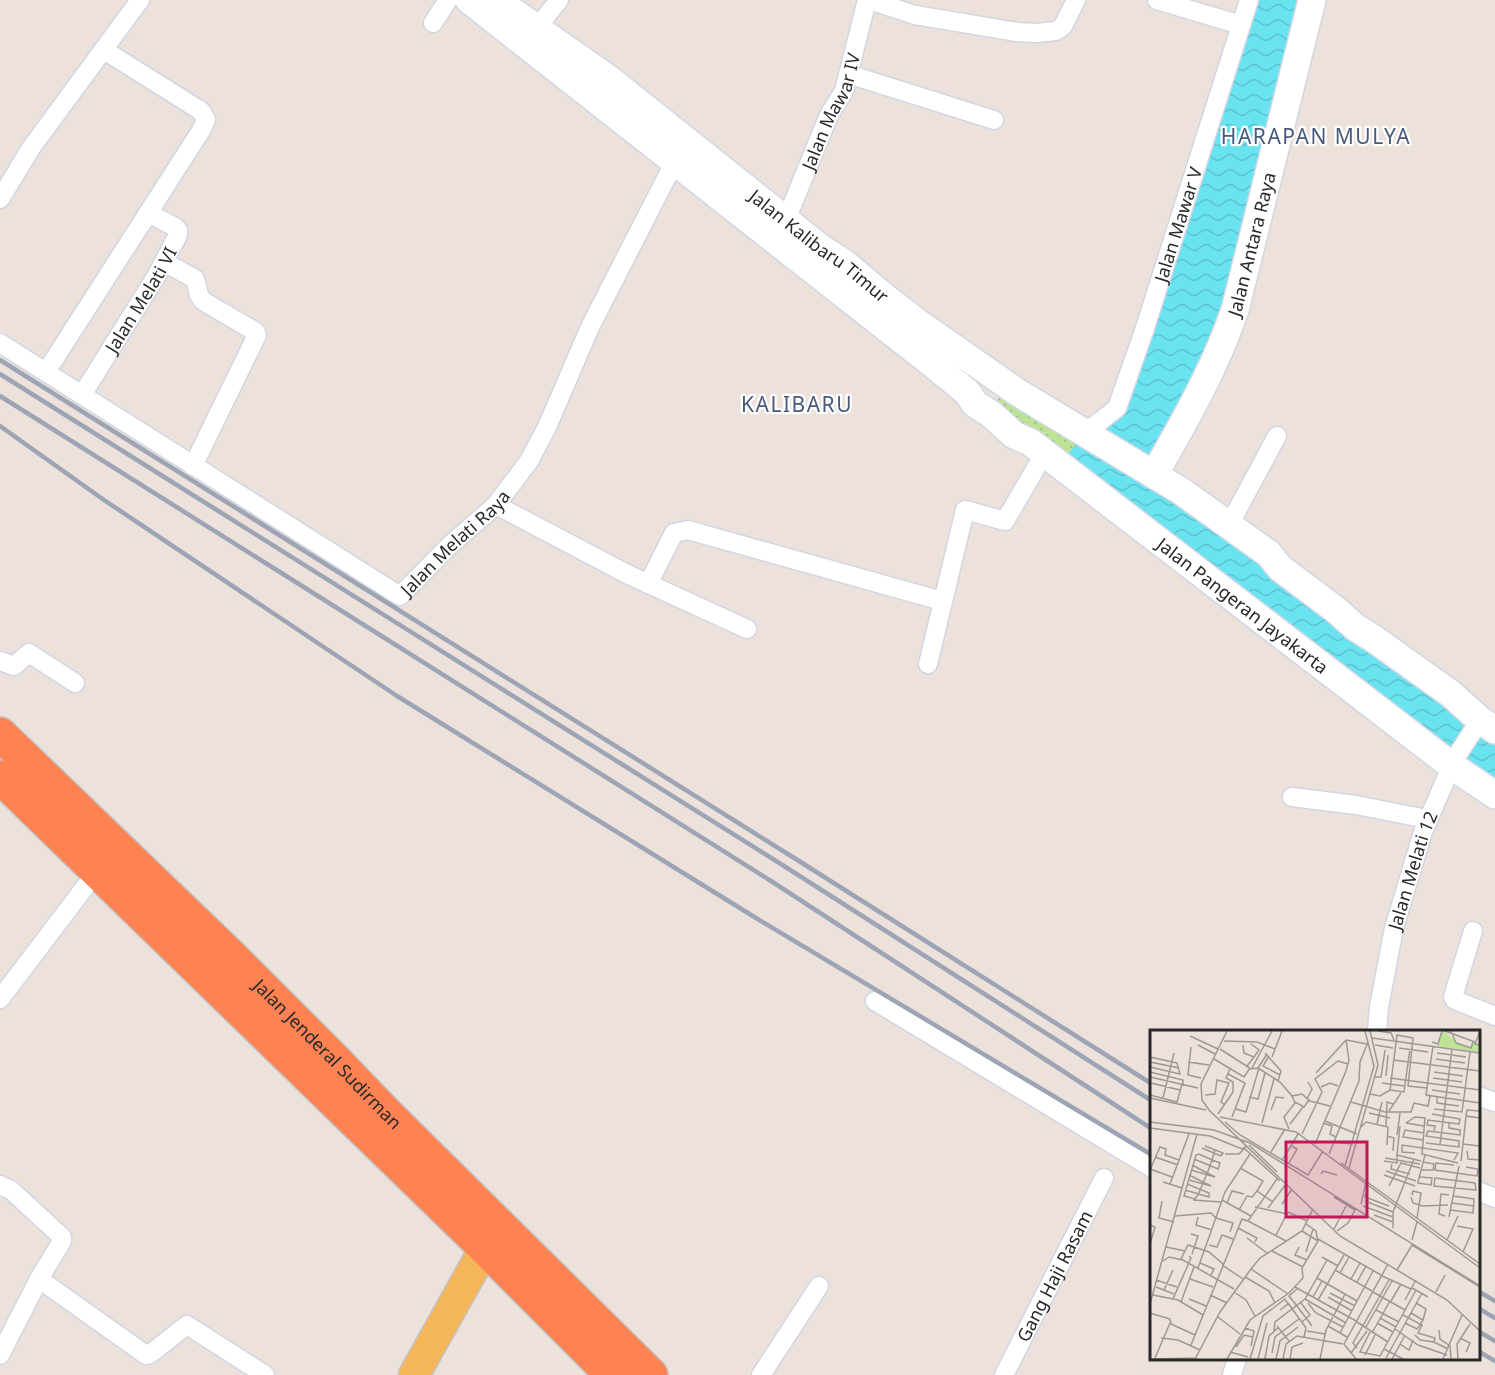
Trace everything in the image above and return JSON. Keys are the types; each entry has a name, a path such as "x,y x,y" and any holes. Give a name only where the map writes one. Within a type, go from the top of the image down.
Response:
{"highway":[{"name":"Jalan Jenderal Sudirman","path":"0,734 232,957 494,1239 612,1375"},
{"name":"Jalan Jenderal Sudirman","path":"0,777 494,1239 651,1375"}],"main road":[{"path":"414,1375 494,1239"}],"street":[{"path":"0,199 31,148 140,0"},
{"path":"433,23 448,0"},
{"name":"Jalan Kalibaru Timur","path":"469,0 930,362 967,392 975,404 991,414"},
{"name":"Jalan Kalibaru Timur","path":"496,0 609,79 822,249 844,263 887,300 1017,392 1154,476"},
{"path":"536,29 559,0"},
{"path":"868,0 915,15 1017,32 1036,33 1056,31 1063,26 1076,0"},
{"name":"Jalan Mawar IV","path":"786,220 830,115 844,92 868,0"},
{"path":"1157,0 1241,25"},
{"name":"Jalan Mawar V","path":"1085,433 1118,408 1249,0"},
{"name":"Jalan Antara Raya","path":"1154,476 1204,388 1222,348 1235,310 1312,0"},
{"path":"46,372 202,129 206,119 197,108 104,50"},
{"path":"848,74 994,120"},
{"name":"Jalan Melati Raya","path":"0,343 402,596 449,546 496,505 529,461 547,428 590,327 675,161"},
{"name":"Jalan Melati VI","path":"82,395 164,262 178,235 178,230 148,213"},
{"path":"164,262 195,279 204,301 257,333 193,466"},
{"path":"930,362 943,360 952,352 953,347"},
{"path":"991,414 996,401 1003,395 1017,392"},
{"name":"Jalan Pangeran Jayakarta","path":"991,414 1014,435 1030,442 1495,795"},
{"path":"1228,527 1277,436"},
{"path":"928,664 965,510 1005,521 1044,454"},
{"path":"1154,476 1181,491 1269,555 1280,568 1355,627 1451,694 1488,725"},
{"path":"496,505 648,584 747,629"},
{"path":"648,584 674,533 687,530 942,602"},
{"path":"0,661 14,666 29,653 75,683"},
{"name":"Jalan Melati 12","path":"1377,1030 1379,1007 1394,928 1427,819 1453,763 1488,725"},
{"path":"1292,797 1356,805 1427,819"},
{"path":"0,999 98,870"},
{"path":"1473,931 1453,997 1455,1000 1495,1016"},
{"path":"875,1001 1150,1167"},
{"path":"1480,1096 1495,1102"},
{"name":"Gang Haji Rasam","path":"1004,1375 1104,1178"},
{"path":"0,1185 11,1191 62,1237 62,1241 39,1279 7,1326 0,1355"},
{"path":"1480,1191 1495,1198"},
{"path":"39,1279 146,1355 187,1325 265,1375"},
{"path":"761,1375 819,1286"},
{"path":"1232,1375 1237,1360"}],"green space":[{"path":"1003,395 1085,433 1059,465 991,414 996,401"}],"water":[{"path":"1249,0 1312,0 1235,310 1154,475 1495,730 1495,795 1059,465 1085,433 1117,407"}],"railway":[{"path":"0,360 1150,1083"},
{"path":"0,374 784,866 1150,1100"},
{"path":"0,396 771,881 1150,1128"},
{"path":"0,426 104,500 397,696 756,918 1150,1154"},
{"path":"1480,1292 1495,1301"},
{"path":"1480,1309 1495,1318"},
{"path":"1480,1332 1495,1341"},
{"path":"1480,1352 1495,1361"}],"district":[{"name":"HARAPAN MULYA","path":"1316,136"},
{"name":"KALIBARU","path":"797,404"}]}
